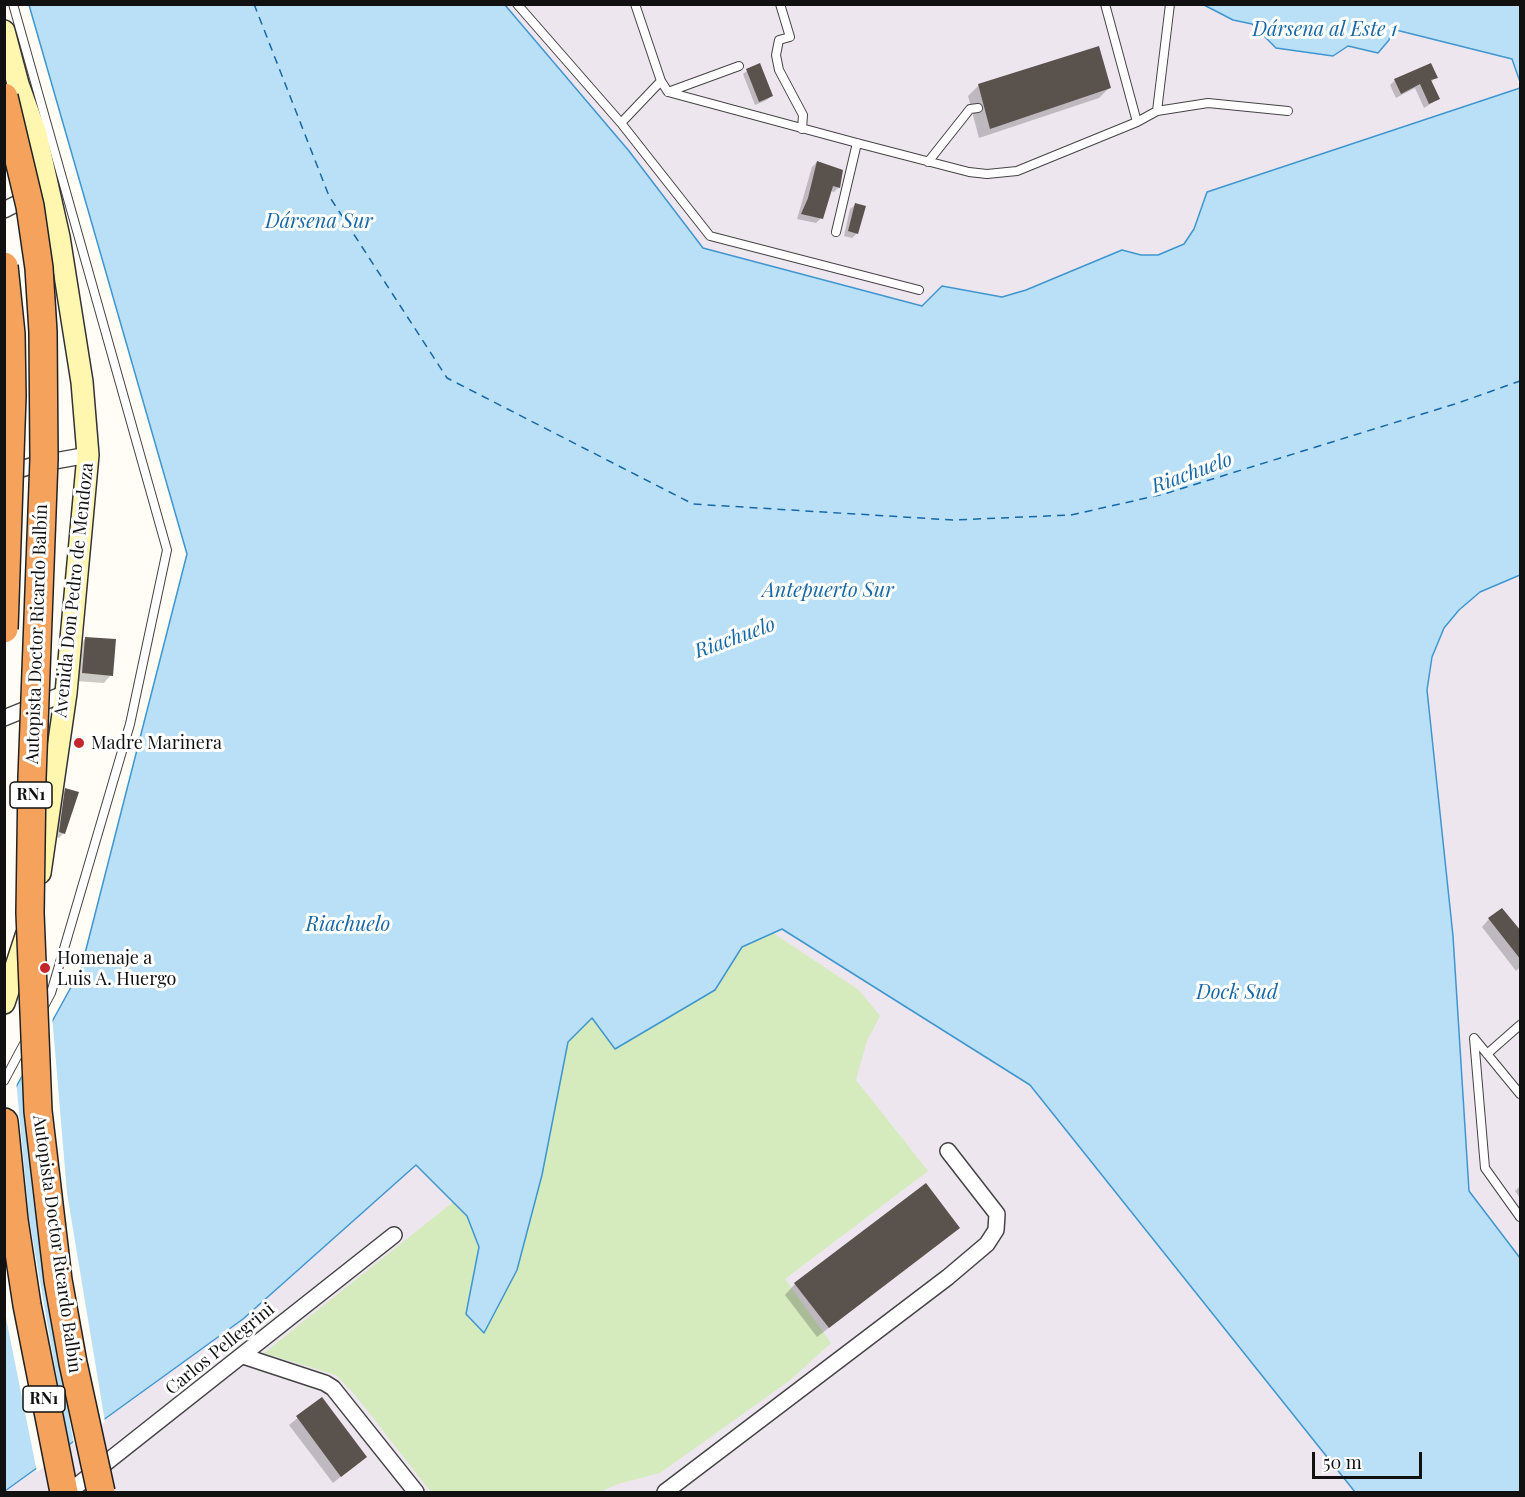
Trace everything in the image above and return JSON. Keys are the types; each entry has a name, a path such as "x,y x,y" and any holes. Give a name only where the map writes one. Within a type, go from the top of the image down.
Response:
{"highway":[{"name":"Autopista Doctor Ricardo Balbín","path":"11,90 39,268 43,332 44,459 32,778 30,913 38,1111 58,1280 101,1492"},
{"name":"Autopista Doctor Ricardo Balbín","path":"4,266 11,334 12,396 4,629"},
{"name":"Autopista Doctor Ricardo Balbín","path":"4,1122 14,1220 27,1305 67,1492"}],"main road":[{"name":"Avenida Don Pedro de Mendoza","path":"4,31 11,90 25,134 38,464 28,708 13,959"},
{"name":"Avenida Don Pedro de Mendoza","path":"4,1004 13,959 44,852 66,693 88,455 74,329 48,189 36,134 11,90"}],"street":[{"path":"4,210 48,189"},
{"path":"4,474 38,464 88,455"},
{"path":"4,718 66,693"},
{"path":"665,1492 948,1277 987,1244 996,1230 997,1214 948,1151"},
{"name":"Carlos Pellegrini","path":"67,1492 243,1356 394,1235"},
{"path":"243,1356 326,1383 416,1492"}],"lane":[{"path":"4,1081 51,993 130,724 167,550 13,4"},
{"path":"517,4 621,123 710,236 919,290"},
{"path":"780,4 790,37 779,40 776,55 779,70 803,115 801,129"},
{"path":"1105,4 1137,122"},
{"path":"1157,111 1170,4"},
{"path":"637,5 661,81 668,92 969,172 1017,171 1137,122 1157,111 1208,103 1288,111"},
{"path":"668,92 739,66"},
{"path":"621,123 661,81"},
{"path":"928,162 970,109 978,108"},
{"path":"836,232 857,143"},
{"path":"1487,1054 1521,1025"},
{"path":"1521,1094 1474,1038 1482,1157 1492,1179 1521,1216"}],"shaded area":[{"path":"505,5 1204,5 1233,20 1252,24 1277,48 1332,56 1348,46 1378,53 1389,40 1392,29 1512,59 1520,88 1207,192 1194,229 1184,244 1158,255 1141,255 1122,250 1026,290 1002,297 942,286 922,306 703,248 629,151"},
{"path":"1520,575 1520,1258 1469,1192 1453,936 1427,690 1432,657 1444,628 1459,610 1480,592"},
{"path":"782,929 1030,1085 1355,1492 5,1492 243,1319 416,1165 467,1216 742,947"}],"green space":[{"path":"773,933 859,990 880,1016 867,1041 856,1080 928,1171 785,1279 831,1343 789,1381 660,1473 618,1484 600,1492 431,1492 356,1396 336,1375 264,1353 453,1202 467,1216 479,1247 466,1314 542,1175 568,1042 592,1018 615,1049 715,990 742,947"}],"water":[{"path":"29,5 505,5 629,151 703,248 922,306 942,286 1002,297 1026,290 1122,250 1141,255 1158,255 1184,244 1194,229 1207,192 1520,88 1520,575 1480,592 1459,610 1444,628 1432,657 1427,690 1453,936 1469,1191 1520,1258 1520,1492 1355,1492 1030,1085 782,929 742,947 715,990 615,1049 592,1018 568,1042 542,1175 517,1270 484,1333 466,1314 479,1247 467,1216 416,1165 243,1319 5,1491 5,1107 81,969 187,554"},
{"name":"Dársena al Este 1","path":"1204,5 1520,5 1520,82 1512,59 1392,29 1389,40 1378,53 1348,46 1333,56 1276,48 1252,24 1233,20"}],"pier":[{"path":"52,1015 67,1193 105,1422 74,1445 45,1282 33,1197 21,1070"},
{"path":"16,1080 29,1218 69,1448 37,1472 4,1308 4,1101"}],"building":[{"path":"1099,46 1111,88 990,129 978,84"},
{"path":"760,63 773,96 759,102 746,69"},
{"path":"1431,63 1438,78 1431,80 1440,99 1429,104 1420,84 1401,94 1394,79"},
{"path":"817,161 843,170 840,188 833,186 823,219 801,214 808,198"},
{"path":"855,203 866,206 858,234 848,231"},
{"path":"85,637 116,639 113,676 82,673"},
{"path":"65,788 79,792 65,834 59,832"},
{"path":"1502,908 1521,931 1521,960 1488,918"},
{"path":"926,1183 960,1228 829,1328 794,1283"},
{"path":"322,1397 367,1457 341,1477 296,1416"}],"ferry route":[{"path":"254,4 329,196 447,378 693,504 953,520 1071,515 1164,494 1458,403 1520,381"}],"place":[{"name":"Madre Marinera","path":"79,743"},
{"name":"Homenaje a Luis A. Huergo","path":"45,968"}],"water label":[{"name":"Dársena Sur","path":"319,222"},
{"name":"Riachuelo","path":"1192,473"},
{"name":"Antepuerto Sur","path":"828,591"},
{"name":"Riachuelo","path":"735,638"},
{"name":"Riachuelo","path":"348,925"},
{"name":"Dock Sud","path":"1237,993"}]}
